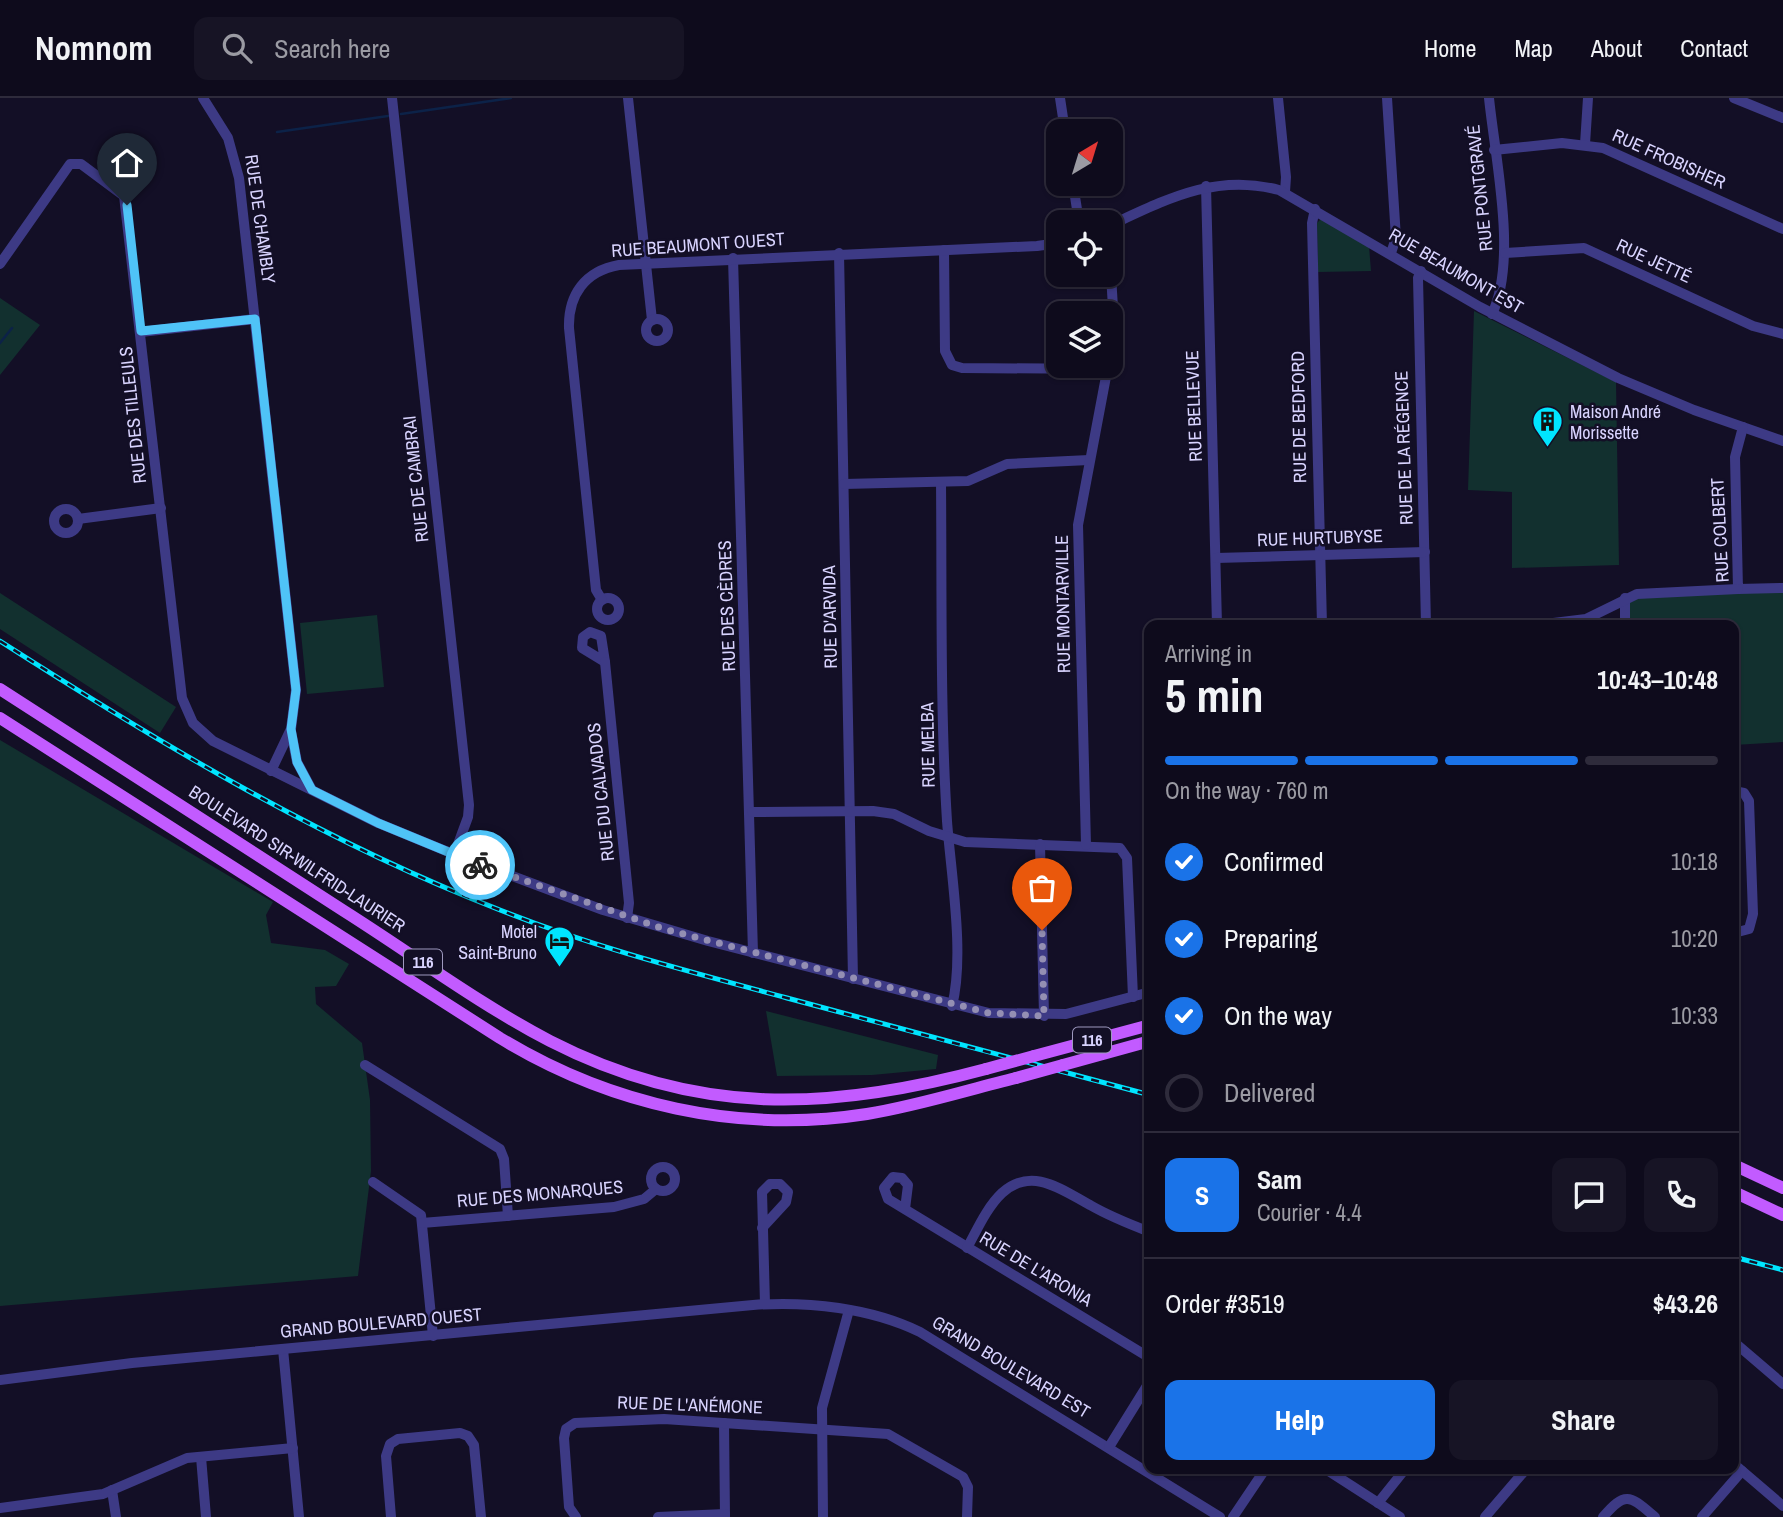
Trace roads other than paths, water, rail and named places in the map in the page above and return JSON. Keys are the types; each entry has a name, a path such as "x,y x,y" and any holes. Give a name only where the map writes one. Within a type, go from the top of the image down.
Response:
{"main road":[{"name":"BOULEVARD SIR-WILFRID-LAURIER","path":"0,689 509,1017 598,1063 685,1089 788,1100 878,1094 986,1069 1144,1027"},
{"name":"116","path":"0,718 499,1038 545,1064 603,1088 653,1104 709,1115 800,1120 895,1109 1144,1043"},
{"path":"1739,1167 1783,1188"},
{"path":"1739,1194 1783,1215"}],"street":[{"name":"RUE DE CHAMBLY","path":"204,98 225,131 237,164 296,690 291,729 297,762 312,790"},
{"name":"RUE DE CAMBRAI","path":"392,98 469,805 468,817 454,855"},
{"path":"628,98 652,320"},
{"path":"1063,119 1060,99 1073,98"},
{"path":"1278,98 1284,192"},
{"path":"1387,98 1396,238 1391,253"},
{"name":"RUE PONTGRAVÉ","path":"1489,98 1505,253 1501,287 1492,314"},
{"path":"1585,144 1588,98"},
{"path":"1734,98 1783,118"},
{"name":"RUE FROBISHER","path":"1494,150 1562,143 1585,144 1617,152 1783,229"},
{"name":"RUE DES TILLEULS","path":"0,264 64,168 72,163 80,164 120,191 125,198 181,691 187,713 208,738 271,771"},
{"name":"RUE BEAUMONT EST","path":"1123,219 1169,197 1206,186 1246,184 1284,192 1492,314 1635,386 1783,441"},
{"name":"RUE BELLEVUE","path":"1206,186 1217,620"},
{"name":"RUE DE BEDFORD","path":"1315,209 1312,223 1322,620"},
{"name":"RUE BEAUMONT OUEST","path":"601,600 596,590 569,312 578,289 595,272 615,265 1046,244"},
{"name":"RUE JETTÉ","path":"1505,253 1584,248 1753,326 1783,334"},
{"path":"944,250 945,354 952,365 962,368 1046,367"},
{"name":"RUE D'ARVIDA","path":"839,253 853,979"},
{"name":"RUE DES CÈDRES","path":"733,258 752,813 754,953"},
{"name":"RUE DE LA RÉGENCE","path":"1421,271 1418,318 1426,620"},
{"path":"141,331 255,319"},
{"name":"RUE MONTARVILLE","path":"1086,845 1078,525 1106,378"},
{"name":"RUE COLBERT","path":"1743,427 1735,457 1738,589 1783,588"},
{"path":"844,484 971,481 1007,464 1089,460"},
{"name":"RUE MELBA","path":"941,482 949,838 956,974 952,1006"},
{"path":"78,519 161,508"},
{"name":"RUE HURTUBYSE","path":"1216,558 1425,552"},
{"path":"1578,620 1586,619 1637,594 1738,589"},
{"path":"1625,598 1625,620"},
{"name":"RUE DU CALVADOS","path":"605,663 629,903 627,918"},
{"name":"RUE DE CHAMBLY","path":"271,771 291,729"},
{"path":"271,771 454,855 627,918 952,1006 989,1013 1044,1016 1085,1010 1144,993"},
{"path":"1739,792 1744,793 1749,801 1753,921 1747,931 1739,932"},
{"path":"752,813 851,810 894,814 949,838 965,842 1116,846 1126,855 1133,996"},
{"path":"1040,844 1044,1016"},
{"path":"365,1065 500,1149 504,1159 508,1216"},
{"path":"967,1248 999,1197 1010,1187 1028,1181 1052,1184 1104,1213 1144,1229"},
{"path":"373,1182 418,1210 422,1223 433,1336"},
{"name":"RUE DES MONARQUES","path":"422,1223 622,1205 650,1196 656,1189"},
{"name":"RUE DE L'ARONIA","path":"905,1209 1144,1354"},
{"path":"762,1228 765,1304"},
{"name":"GRAND BOULEVARD OUEST","path":"0,1380 132,1363 765,1304"},
{"name":"GRAND BOULEVARD EST","path":"765,1304 849,1310 880,1317 920,1332 1144,1469"},
{"path":"823,1517 824,1396 849,1310"},
{"path":"1739,1346 1783,1384"},
{"path":"283,1349 299,1517"},
{"path":"1110,1447 1144,1391"},
{"name":"RUE DE L'ANÉMONE","path":"576,1517 569,1504 564,1438 570,1425 642,1418 894,1435 965,1479 967,1517"},
{"path":"659,1517 725,1515 724,1423"},
{"path":"391,1517 386,1456 390,1444 398,1438 457,1433 468,1436 474,1445 481,1517"},
{"path":"0,1508 98,1495 181,1460 292,1448"},
{"path":"201,1457 206,1517"},
{"path":"1739,1468 1783,1506"},
{"name":"GRAND BOULEVARD EST","path":"1152,1474 1220,1517"},
{"path":"1233,1517 1262,1474"},
{"path":"1333,1474 1400,1517"},
{"path":"1378,1503 1401,1474"},
{"path":"1485,1517 1522,1474"},
{"path":"1702,1517 1733,1474"},
{"path":"112,1490 116,1517"},
{"path":"1603,1517 1617,1501 1627,1498 1634,1500 1655,1517"},
{"path":"26,1505 27,1517"}],"waterway":[{"path":"401,114 511,98"},
{"path":"277,132 388,116"},
{"path":"0,343 12,328"}],"railway":[{"path":"0,641 121,717 306,822 434,883 500,910 571,936 679,968 1144,1093"},
{"path":"1739,1258 1783,1270"}],"place":[{"name":"Maison André Morissette","path":"1547,449"},
{"name":"Motel Saint-Bruno","path":"560,969"}]}
